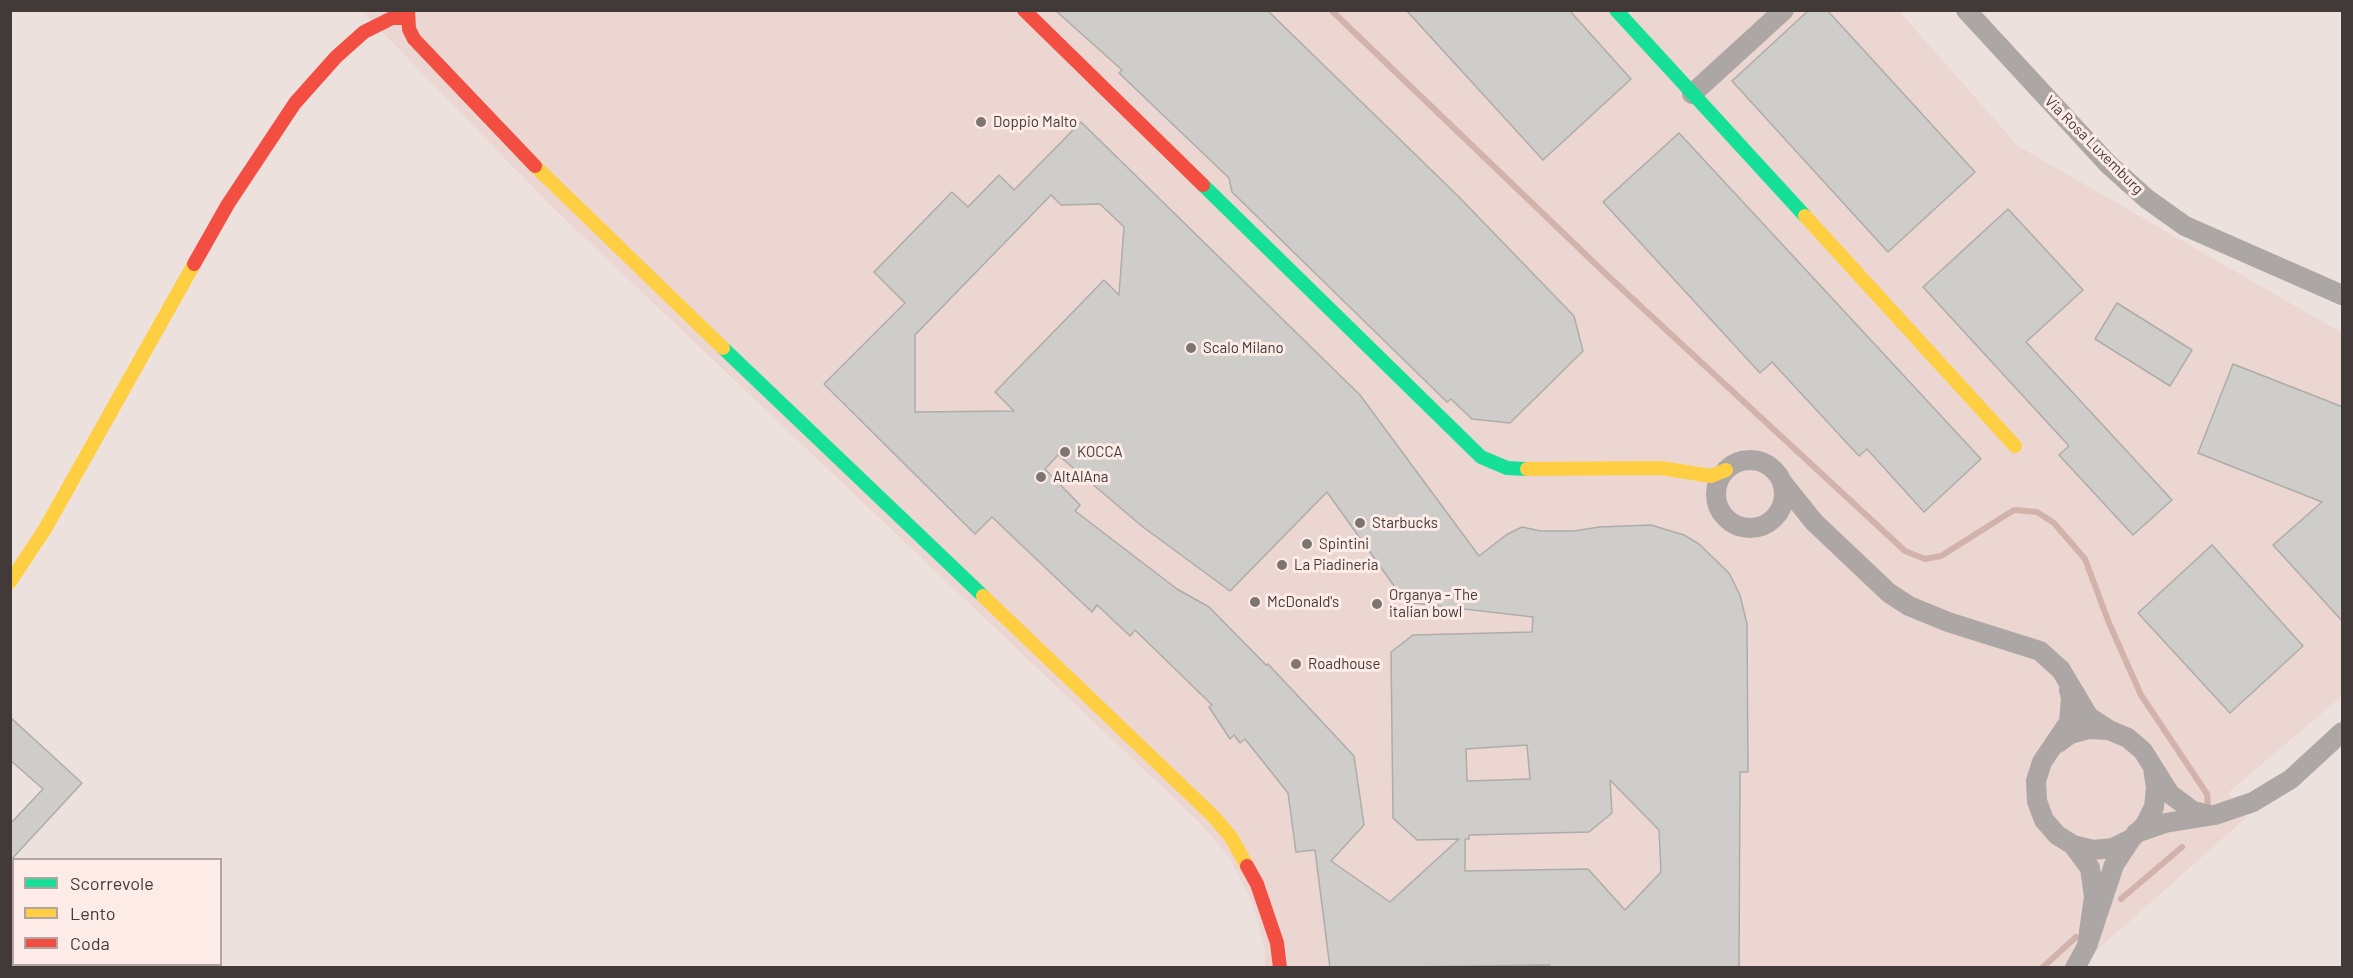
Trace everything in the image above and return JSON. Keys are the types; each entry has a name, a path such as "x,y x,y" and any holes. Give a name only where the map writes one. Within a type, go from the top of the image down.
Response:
{"street":[{"path":"1024,10 1480,457 1507,468 1661,468 1711,476 1746,460 1757,460 1768,464 1814,522 1889,593 1909,606 1948,622 2040,651 2061,670 2089,717 2109,730 2128,738 2143,751 2161,783 2182,805 2193,811 2216,815"},
{"path":"1616,10 2015,446"},
{"path":"1692,94 1784,10"},
{"name":"Via Rosa Luxemburg","path":"1966,10 2108,164 2147,199 2185,226 2343,295"},
{"path":"10,582 45,529 228,204 295,103 328,64 364,32 407,14 414,39 552,184 1213,816 1231,837 1257,884 1277,943 1280,968"},
{"path":"1716,501 1719,479 1726,470"},
{"path":"1684,472 1700,481 1728,521 1738,527 1760,528 1776,517 1797,513 1814,522"},
{"path":"1776,517 1784,504 1782,482"},
{"path":"2068,683 2071,698 2069,722 2042,762 2036,781 2037,801 2044,820 2057,835 2073,845 2093,850 2113,848 2134,836 2165,824 2216,815 2253,802 2273,792 2343,732"},
{"path":"2054,746 2070,734 2089,729 2109,730"},
{"path":"2075,968 2087,946 2114,865 2134,836 2145,825 2154,807 2156,788 2153,768"},
{"path":"2073,845 2086,862 2094,881 2092,923 2087,946"}],"shaded area":[{"name":"Scalo Milano","path":"365,10 1899,11 2018,146 2342,333 2342,696 2228,793 2247,817 2078,967 1265,967 1265,950 1253,904 1229,857 1199,822 548,203 363,12"}],"building":[{"path":"1055,10 1267,10 1458,196 1574,316 1583,351 1510,423 1472,419 1451,399 1447,402 1232,192 1229,178 1119,73 1122,70"},
{"path":"1406,10 1569,10 1631,79 1543,160"},
{"path":"1809,10 1827,10 1975,172 1888,252 1732,81"},
{"path":"1081,122 1360,395 1479,556 1506,535 1522,527 1541,531 1574,531 1599,527 1651,525 1684,535 1699,544 1729,573 1740,595 1747,624 1748,772 1740,772 1739,968 1550,968 1550,965 1330,968 1315,850 1296,852 1288,793 1245,739 1240,743 1234,735 1230,739 1209,707 1212,705 1135,630 1130,636 1097,605 1092,612 992,517 975,534 824,384 905,303 874,272 952,192 968,207 999,175 1014,190","holes":["1051,195 1061,205 1100,204 1124,227 1119,295 1104,280 995,392 1014,411 915,412 915,335","1058,455 1143,527 1230,591 1327,492 1397,590 1413,603 1533,617 1532,632 1413,635 1391,652 1393,818 1417,840 1459,839 1390,902 1331,861 1364,825 1354,756 1268,664 1266,665 1209,607 1177,589 1075,511 1080,505 1045,469","1527,745 1530,779 1467,781 1466,749","1610,780 1659,830 1661,872 1625,910 1588,869 1465,871 1465,839 1469,839 1469,835 1589,832 1612,813"]},
{"path":"1679,133 1981,459 1924,512 1867,449 1859,456 1772,362 1760,373 1603,202"},
{"path":"2008,209 2083,290 2026,342 2172,500 2133,535 2059,455 2069,446 1923,287"},
{"path":"2117,303 2192,350 2170,386 2095,339"},
{"path":"2233,364 2343,407 2343,622 2273,545 2322,502 2198,453"},
{"path":"2212,545 2303,646 2230,713 2138,613"},
{"path":"10,717 82,783 10,861 10,824 43,789 10,760"}],"waterway":[{"path":"1331,10 1608,276 1905,551 1925,559 1941,556 2014,510 2037,512 2054,523 2085,559 2109,623 2141,695 2207,794 2208,809"},
{"path":"2121,899 2182,847"},
{"path":"2042,968 2076,937"}],"traffic: fast":[{"path":"1616,10 1805,216"},
{"path":"1203,185 1481,457 1507,468 1527,469"},
{"path":"723,348 983,596"}],"traffic: slow":[{"path":"535,166 723,348"},
{"path":"1805,216 2015,446"},
{"path":"10,582 45,529 194,264"},
{"path":"1527,469 1661,468 1711,476 1726,470"},
{"path":"983,596 1213,816 1231,837 1247,866"}],"traffic: jam":[{"path":"408,10 409,29 414,39 535,166"},
{"path":"1024,10 1203,185"},
{"path":"194,264 228,204 295,103 336,57 364,32 392,18 407,18"},
{"path":"1247,866 1257,884 1277,943 1280,968"}],"place":[{"name":"Doppio Malto","path":"981,122"},
{"name":"Scalo Milano","path":"1191,348"},
{"name":"KOCCA","path":"1065,452"},
{"name":"AltAlAna","path":"1041,477"},
{"name":"Starbucks","path":"1360,523"},
{"name":"Spintini","path":"1307,544"},
{"name":"La Piadineria","path":"1282,565"},
{"name":"McDonald's","path":"1255,602"},
{"name":"Organya - The italian bowl","path":"1377,604"},
{"name":"Roadhouse","path":"1296,664"}]}
